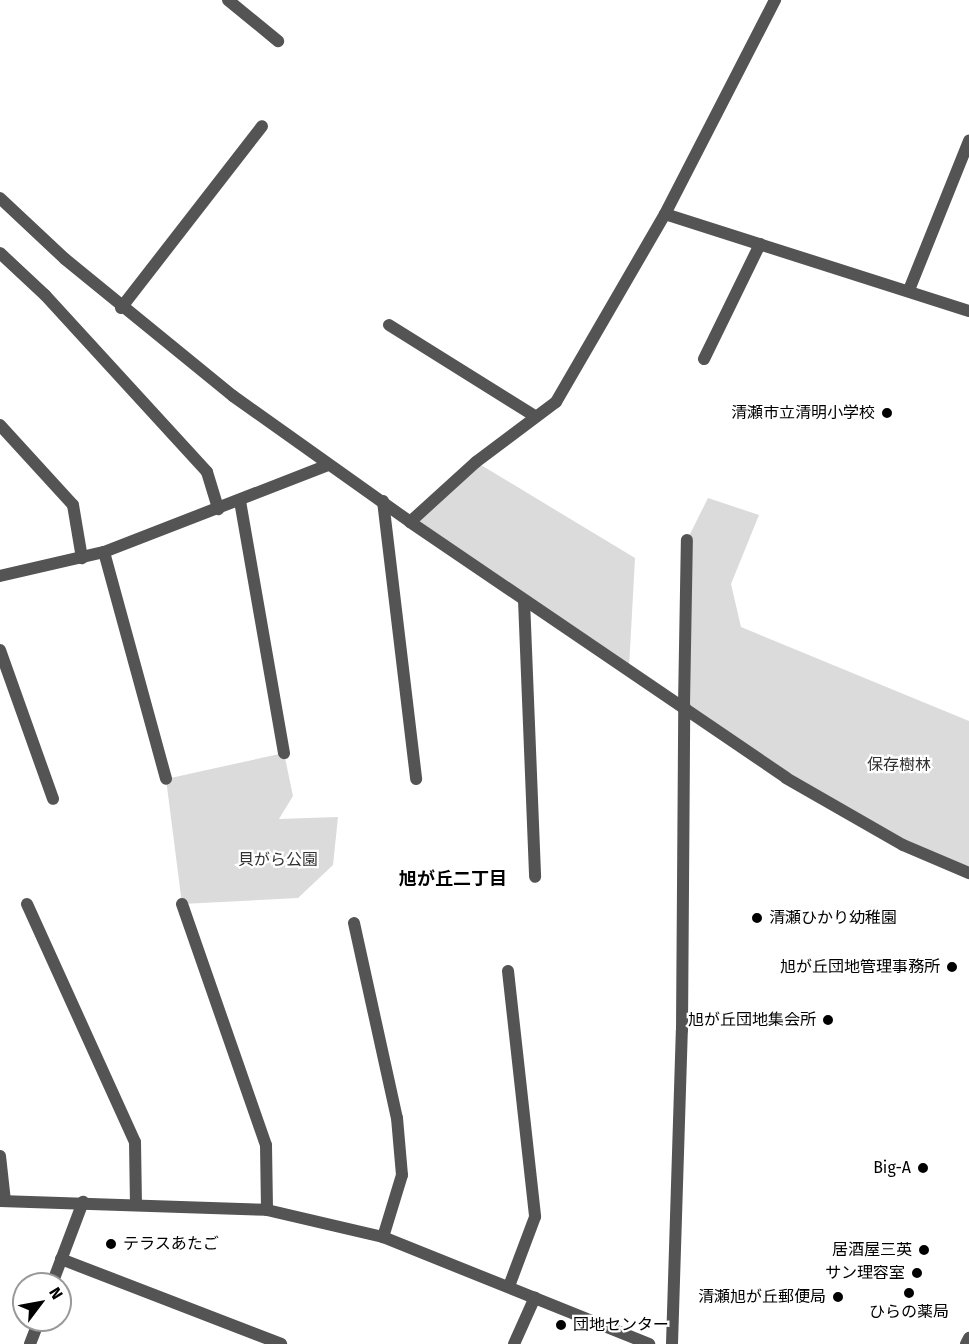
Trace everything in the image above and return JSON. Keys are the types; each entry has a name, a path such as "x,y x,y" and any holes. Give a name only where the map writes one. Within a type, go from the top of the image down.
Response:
{"street":[{"path":"228,0 278,41"},
{"path":"411,522 476,462 556,402 665,214 775,0"},
{"path":"121,308 262,126"},
{"path":"909,291 964,167 969,141"},
{"path":"0,198 121,308 328,465 524,600 684,705 786,778 903,845 969,873"},
{"path":"665,214 969,311"},
{"path":"704,359 760,244"},
{"path":"0,253 45,295 207,472 218,509"},
{"path":"389,325 536,417"},
{"path":"0,425 73,505 82,558"},
{"path":"0,576 104,552 328,465"},
{"path":"240,501 284,753"},
{"path":"382,501 416,779"},
{"path":"672,1344 682,1030 687,540"},
{"path":"104,552 166,779"},
{"path":"524,600 535,877"},
{"path":"0,650 53,799"},
{"path":"27,904 135,1142 136,1203"},
{"path":"182,904 266,1144 267,1210"},
{"path":"354,923 399,1141 402,1175 383,1237"},
{"path":"508,971 535,1217 509,1286"},
{"path":"0,1156 2,1201 136,1203 267,1210 383,1237 649,1344"},
{"path":"56,1272 83,1202"},
{"path":"61,1259 281,1344"},
{"path":"514,1344 536,1297"},
{"path":"966,1344 969,1338"}],"green space":[{"path":"476,462 635,558 629,668 410,522"},
{"name":"保存樹林","path":"708,498 759,515 731,584 741,627 969,721 969,873 786,778 684,705 687,540"},
{"name":"貝がら公園","path":"284,753 293,796 279,819 338,817 333,865 298,898 182,904 166,779"}],"place":[{"name":"清瀬市立清明小学校","path":"887,413"},
{"name":"清瀬ひかり幼稚園","path":"757,918"},
{"name":"旭が丘団地管理事務所","path":"952,967"},
{"name":"旭が丘団地集会所","path":"828,1020"},
{"name":"Big-A","path":"923,1168"},
{"name":"テラスあたご","path":"111,1244"},
{"name":"居酒屋三英","path":"924,1250"},
{"name":"サン理容室","path":"917,1273"},
{"name":"ひらの薬局","path":"909,1293"},
{"name":"清瀬旭が丘郵便局","path":"838,1297"},
{"name":"団地センター","path":"561,1325"}],"district":[{"name":"旭が丘二丁目","path":"453,879"}]}
